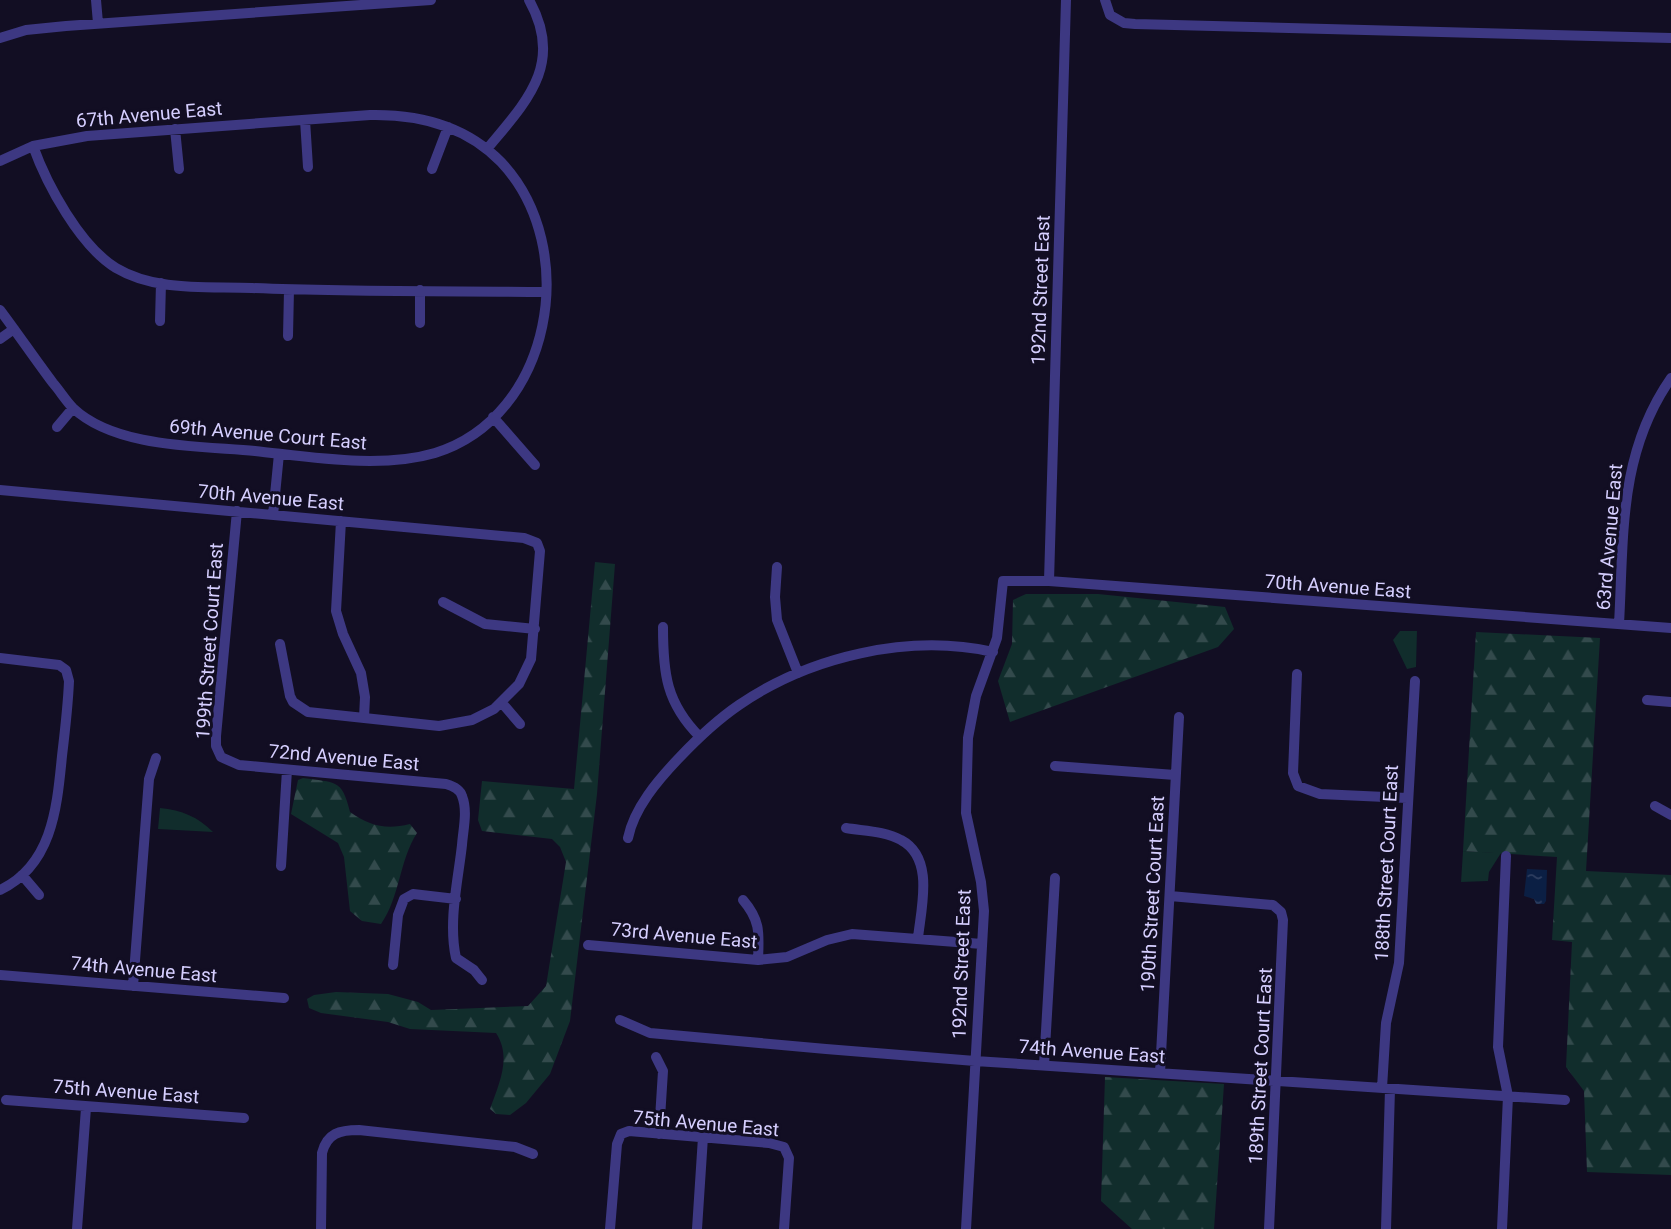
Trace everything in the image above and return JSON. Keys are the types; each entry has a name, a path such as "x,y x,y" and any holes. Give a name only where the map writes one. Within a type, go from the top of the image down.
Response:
{"street":[{"path":"96,0 98,23"},
{"path":"234,0 234,13"},
{"path":"0,38 29,29 347,3 431,0"},
{"path":"487,149 532,92 542,68 544,46 540,24 529,0"},
{"name":"192nd Street East","path":"1049,581 1066,0"},
{"path":"1105,0 1110,15 1124,23 1135,24 1671,38"},
{"name":"67th Avenue East","path":"0,161 33,146 86,136 393,115 417,118 448,127 487,149 513,178 532,212 544,257 546,292"},
{"path":"305,120 308,167"},
{"path":"432,169 448,127"},
{"path":"175,129 179,169"},
{"path":"33,146 51,191 83,235 117,268 139,278 161,283 289,290 546,292"},
{"path":"160,321 161,283"},
{"path":"288,335 289,290"},
{"path":"420,290 420,323"},
{"name":"69th Avenue Court East","path":"0,310 73,408 99,425 129,438 369,461 414,458 436,453 460,442 493,417 513,396 527,374 541,333 546,292"},
{"path":"0,339 14,329"},
{"name":"63rd Avenue East","path":"1619,624 1627,496 1632,464 1647,418 1671,378"},
{"path":"57,428 73,408"},
{"path":"493,417 535,465"},
{"path":"273,515 279,454"},
{"name":"70th Avenue East","path":"0,490 531,539 537,543 540,551 535,629"},
{"name":"199th Street Court East","path":"220,754 216,746 216,736 237,511"},
{"path":"341,522 336,611 343,634 361,673 365,697 363,718"},
{"path":"777,567 777,620 798,673"},
{"name":"192nd Street East","path":"966,1229 984,911 982,882 967,825 965,796 971,718 976,696 993,652 1003,581"},
{"name":"70th Avenue East","path":"1003,581 1049,581 1671,628"},
{"path":"280,644 287,686 293,702 308,712 439,726 453,725 480,717 502,703 519,684 531,659 535,629 485,624 443,602"},
{"path":"663,627 663,664 668,688 676,706 700,737"},
{"path":"628,838 631,824 666,772 700,737 737,706 762,691 798,673 844,658 887,649 936,646 993,652"},
{"path":"0,658 64,667 69,681 58,805 43,847 22,875 0,890"},
{"path":"1297,674 1293,773 1301,789 1320,794 1407,798"},
{"name":"188th Street Court East","path":"1386,1229 1386,1023 1399,963 1415,681"},
{"path":"1647,700 1671,702"},
{"path":"502,703 520,724"},
{"name":"190th Street Court East","path":"1160,1073 1179,717"},
{"name":"72nd Avenue East","path":"220,754 225,760 239,765 446,784 458,789 463,798 465,815 456,899"},
{"path":"133,986 149,779 156,758"},
{"path":"1055,766 1175,775"},
{"path":"281,866 287,770"},
{"path":"1655,806 1671,815"},
{"path":"846,828 901,840 916,854 924,878 918,938"},
{"path":"1502,1229 1508,1096 1498,1047 1506,856"},
{"path":"22,875 39,895"},
{"path":"1044,1065 1055,878"},
{"path":"393,965 398,915 408,895 456,899 453,939 456,958 474,970 482,980"},
{"name":"189th Street Court East","path":"1170,896 1264,903 1281,912 1284,930 1269,1229"},
{"path":"743,900 757,921 760,932 758,960"},
{"name":"73rd Avenue East","path":"588,945 758,960 787,957 827,940 852,934 982,944"},
{"name":"74th Avenue East","path":"0,975 284,998"},
{"name":"74th Avenue East","path":"620,1020 650,1033 975,1061 1565,1100"},
{"path":"656,1057 663,1071 659,1133"},
{"name":"75th Avenue East","path":"6,1100 244,1118"},
{"path":"77,1229 86,1108"},
{"path":"321,1229 322,1153 329,1137 344,1130 515,1147 533,1154"},
{"name":"75th Avenue East","path":"610,1229 617,1143 621,1134 629,1131 769,1143 787,1149 789,1158 784,1229"},
{"path":"697,1229 703,1137"}],"green space":[{"path":"595,562 615,564 597,794 570,1021 550,1074 526,1103 510,1115 496,1114 490,1109 504,1061 501,1042 496,1033 410,1029 388,1022 321,1013 309,1008 307,999 314,995 336,992 388,994 418,1002 431,1010 528,1006 546,986 566,862 560,847 552,839 482,831 478,820 482,781 574,789"},
{"path":"1026,594 1098,594 1225,607 1234,629 1218,647 1010,722 998,681 1012,644 1013,600"},
{"path":"1400,631 1417,631 1416,667 1407,669 1393,640"},
{"path":"1476,632 1600,638 1586,871 1671,875 1671,1175 1587,1172 1584,1091 1566,1067 1572,942 1552,940 1557,857 1463,851"},
{"path":"303,778 335,784 344,793 350,812 364,821 386,827 410,824 417,833 406,855 392,902 381,924 362,921 350,911 344,857 338,843 291,814 298,780"},
{"path":"160,808 189,815 213,832 158,829"},
{"path":"1463,851 1501,853 1489,872 1488,881 1461,882"},
{"path":"1105,1077 1224,1084 1214,1229 1132,1229 1101,1201"}],"water":[{"path":"1527,869 1547,870 1544,904 1536,904 1534,899 1524,896"}]}
